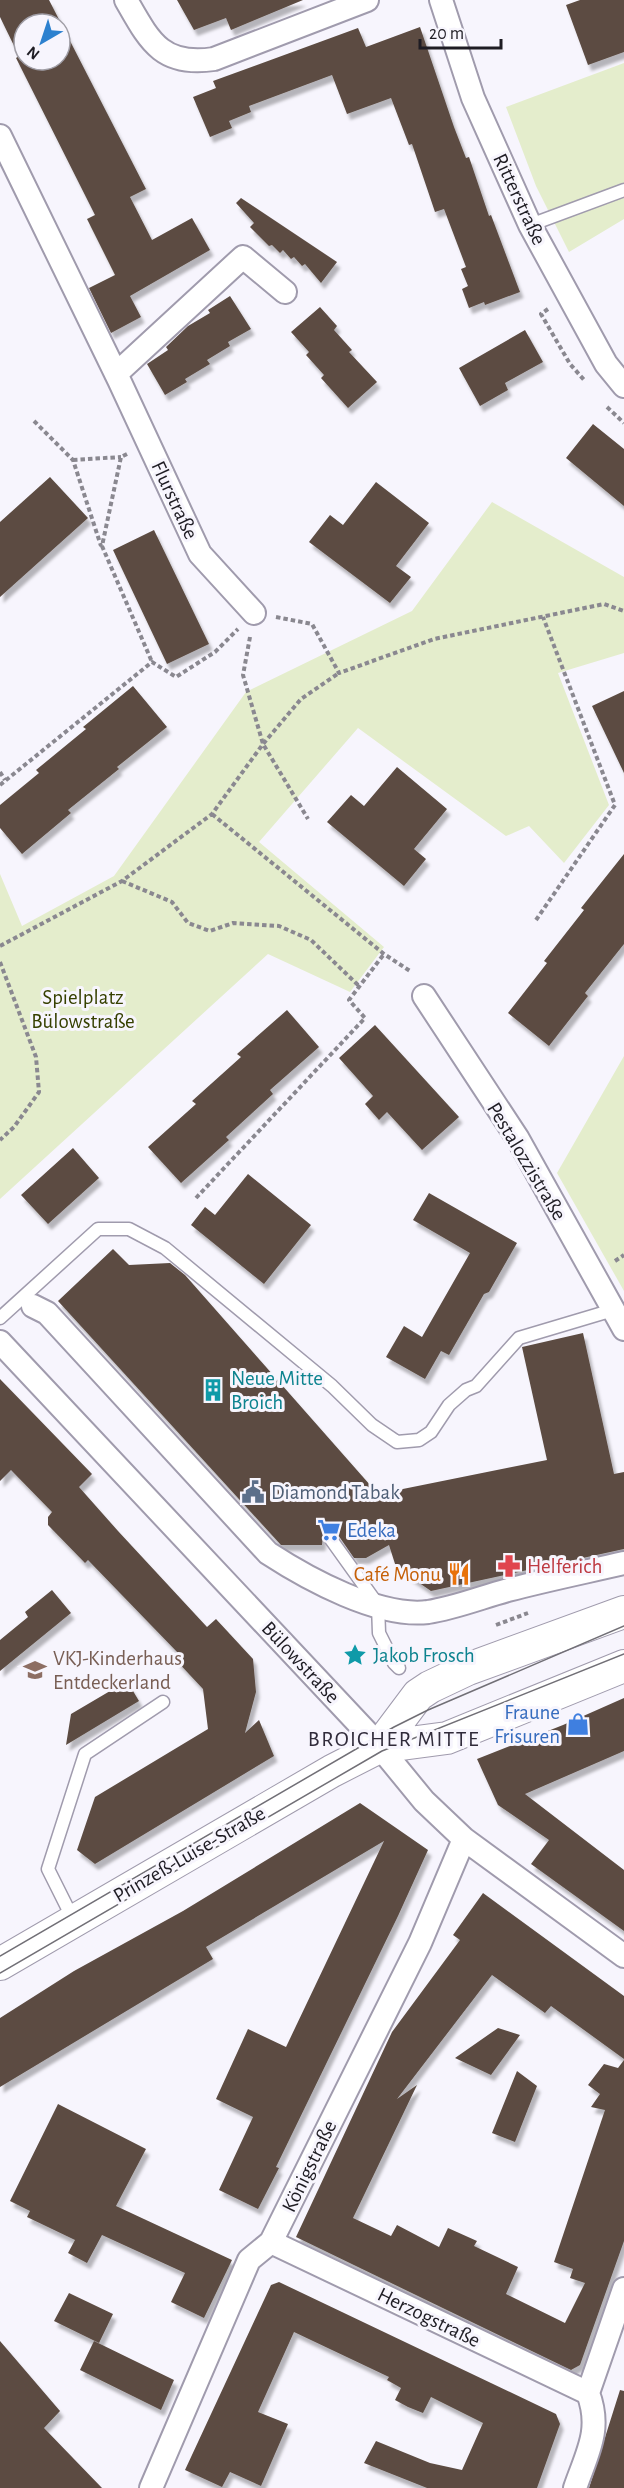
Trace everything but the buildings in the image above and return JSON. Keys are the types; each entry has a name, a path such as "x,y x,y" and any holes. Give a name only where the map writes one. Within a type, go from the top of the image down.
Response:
{"main road":[{"name":"Prinzeß-Luise-Straße","path":"379,1747 418,1695 430,1687 468,1669 624,1612"},
{"name":"Prinzeß-Luise-Straße","path":"1,1961 332,1771 379,1747 447,1738 624,1666"}],"street":[{"path":"126,0 150,40 168,54 193,62 214,59 367,0"},
{"name":"Ritterstraße","path":"441,0 473,98 530,225 606,364 624,386"},
{"name":"Flurstraße","path":"0,136 116,374 200,554 254,613"},
{"path":"116,374 243,257 285,292"},
{"name":"Pestalozzistraße","path":"424,996 518,1139 619,1320"},
{"path":"33,1306 47,1313 268,1553 300,1574 339,1593 391,1610 428,1612 516,1588 624,1563"},
{"name":"Bülowstraße","path":"0,1342 379,1747 424,1801 464,1839 624,1956"},
{"name":"Königstraße","path":"151,2488 249,2260 271,2242 420,1944 464,1839"},
{"name":"Herzogstraße","path":"271,2242 588,2393"},
{"path":"575,2488 594,2432 594,2410 588,2393 624,2289"}],"lane":[{"path":"530,225 624,190"},
{"path":"0,1318 98,1229 129,1229 165,1248 324,1379 372,1425 397,1442 419,1440 431,1432 449,1405 466,1390 477,1386 519,1338 619,1320"},
{"path":"330,1538 378,1605 379,1633 394,1663 399,1668"},
{"path":"75,1920 70,1916 48,1869 85,1754 163,1702"}],"path":[{"path":"34,421 73,460 102,546 152,662 176,677 215,652 254,613"},
{"path":"73,460 121,457 149,443"},
{"path":"102,546 121,457"},
{"path":"0,946 122,881 213,814 263,744 301,699 339,673 434,639 604,604 624,611"},
{"path":"254,613 312,624 339,673"},
{"path":"254,613 243,675 263,744 308,819"},
{"path":"536,920 615,805 543,617"},
{"path":"0,785 152,662"},
{"path":"0,772 5,780"},
{"path":"213,814 384,954 410,971"},
{"path":"122,881 172,902 188,923 210,931 233,923 279,926 311,940 359,986"},
{"path":"196,1198 365,1018 349,1000 384,954"},
{"path":"0,962 36,1058 39,1092 14,1127 0,1140"}],"green space":[{"path":"624,63 624,219 569,252 536,186 506,107"},
{"name":"Spielplatz Bülowstraße","path":"492,502 624,577 624,653 558,673 609,805 564,863 529,826 506,836 358,728 259,842 384,947 350,992 268,954 0,1199 0,874 22,926 114,876 246,692 412,611"},
{"path":"624,1056 624,1291 557,1173"}],"tram line":[{"path":"0,1956 394,1727 428,1710 624,1626"},
{"path":"0,1973 382,1751 624,1654"}],"place":[{"name":"Neue Mitte Broich","path":"213,1390"},
{"name":"Diamond Tabak","path":"253,1492"},
{"name":"Edeka","path":"329,1530"},
{"name":"Helferich","path":"509,1566"},
{"name":"Café Monu","path":"459,1574"},
{"name":"Jakob Frosch","path":"355,1655"},
{"name":"VKJ-Kinderhaus Entdeckerland","path":"35,1670"},
{"name":"Fraune Frisuren","path":"578,1724"}],"district":[{"name":"BROICHER MITTE","path":"394,1738"}]}
